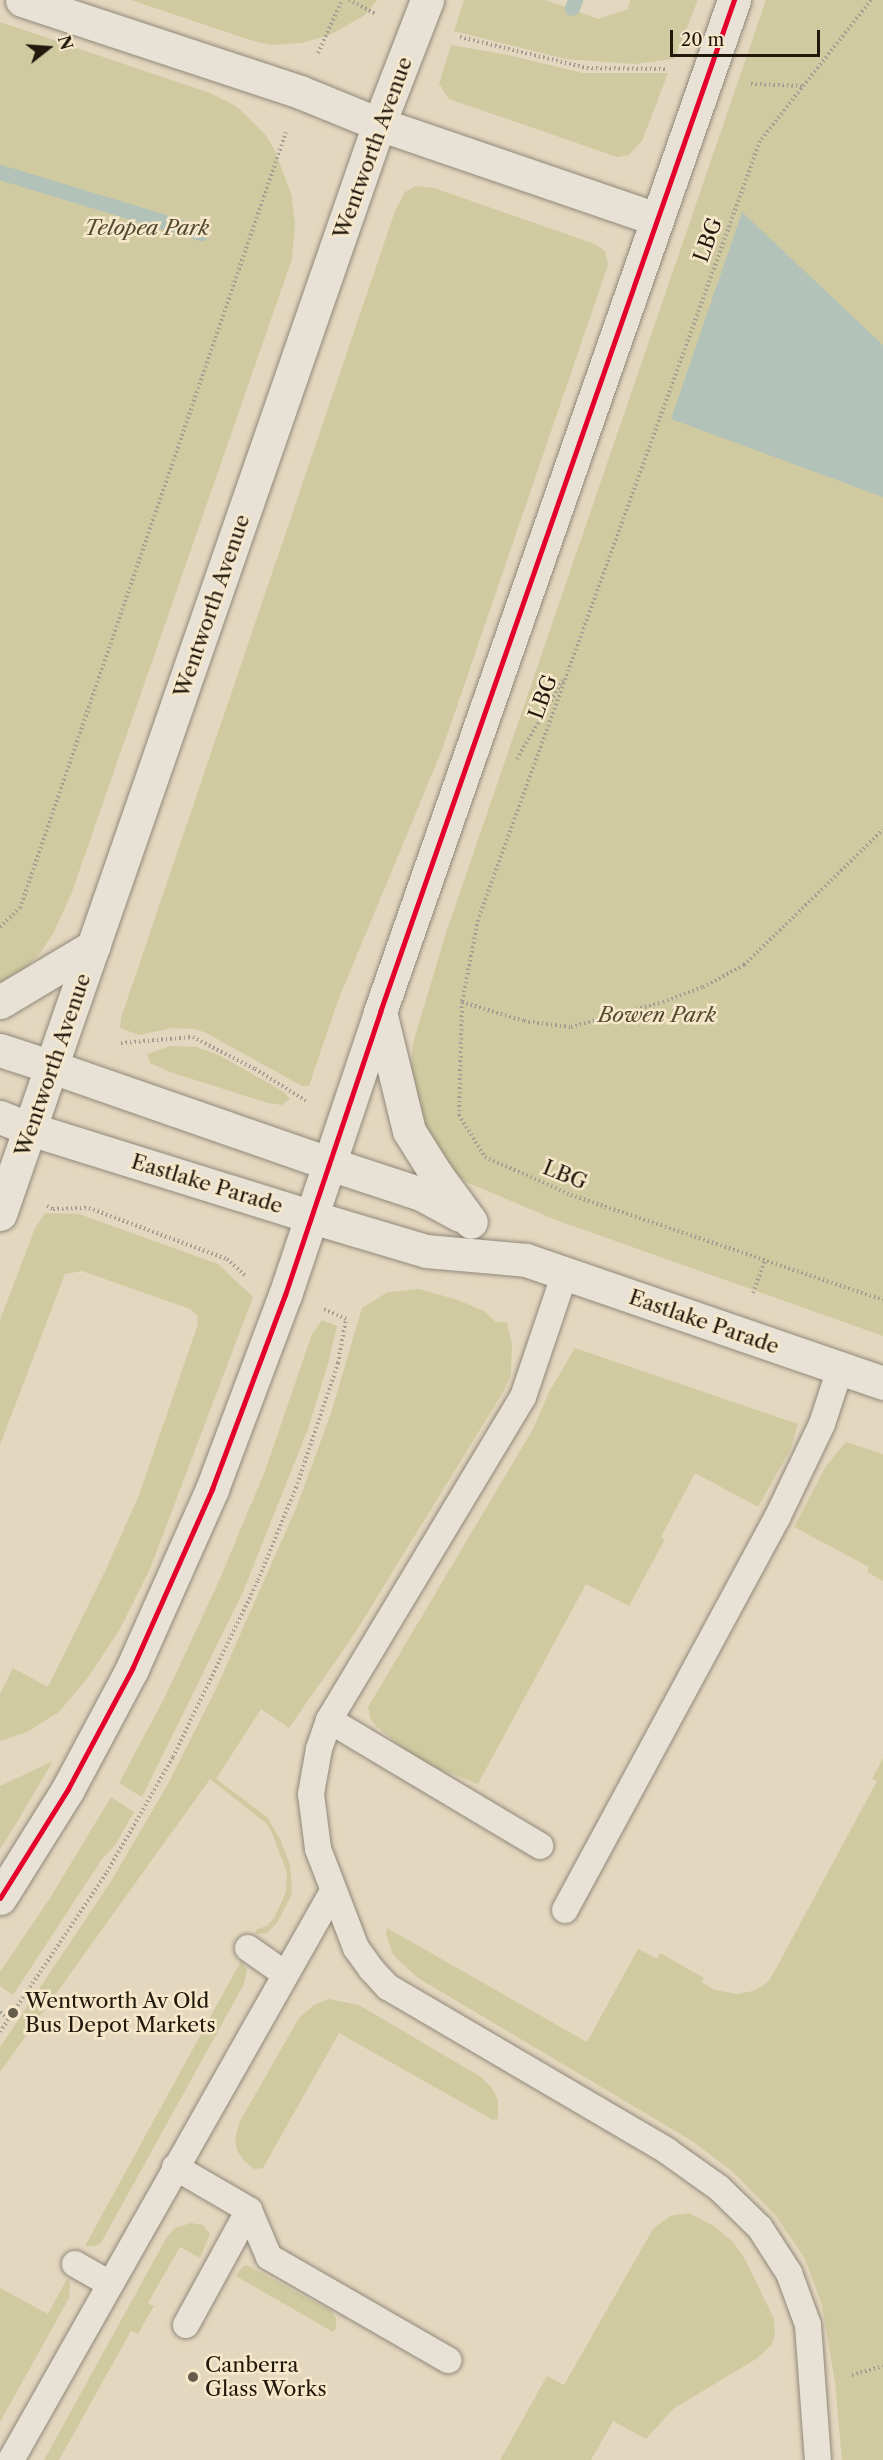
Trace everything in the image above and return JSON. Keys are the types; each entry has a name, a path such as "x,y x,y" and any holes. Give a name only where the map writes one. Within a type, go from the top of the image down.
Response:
{"main road":[{"path":"22,0 300,92 379,124 657,219"},
{"name":"Wentworth Avenue","path":"0,1214 379,124 427,0"},
{"path":"0,1898 84,1761 170,1588 212,1489 312,1216 380,1012 734,0"},
{"path":"0,1002 94,946"},
{"name":"Eastlake Parade","path":"380,1012 409,1131 436,1174 471,1222"},
{"path":"0,1050 52,1067"},
{"name":"Eastlake Parade","path":"52,1067 421,1194 471,1222 526,1260"},
{"path":"0,1117 30,1129"},
{"name":"Eastlake Parade","path":"30,1129 426,1251 526,1260 883,1383"}],"lane":[{"path":"565,1273 523,1397 329,1720 316,1762 311,1805 318,1849 356,1948 370,1969 388,1987 667,2151 719,2188 760,2228 789,2273 806,2318 818,2460"},
{"path":"565,1910 777,1518 822,1424 840,1369"},
{"path":"329,1720 540,1846"},
{"path":"11,2460 333,1891"},
{"path":"248,1948 285,1974"},
{"path":"175,2167 249,2210 269,2257 448,2360"},
{"path":"186,2325 249,2210"},
{"path":"75,2264 110,2284"}],"path":[{"path":"0,927 20,909 300,92 342,0"},
{"path":"349,0 368,10"},
{"name":"LBG","path":"871,0 760,141 478,920 462,1002 459,1114 485,1156 571,1195 883,1300"},
{"path":"455,36 586,69 674,69"},
{"path":"746,84 803,86"},
{"path":"462,1002 524,1021 571,1027 663,1002 703,987 744,965 883,830"},
{"path":"124,1044 193,1037 255,1069 297,1096"},
{"path":"53,1209 89,1208 227,1259 248,1278"},
{"path":"753,1292 765,1260"},
{"path":"0,2032 107,1872 173,1757 258,1580 296,1488 338,1364 346,1319 325,1310"},
{"path":"0,2012 9,2019"}],"green space":[{"path":"131,0 377,0 365,15 332,34 302,43 272,45 253,41"},
{"path":"464,0 546,0 598,19 628,9 630,0 698,0 674,59 634,64 565,59 454,31"},
{"name":"Bowen Park","path":"766,0 883,0 883,1336 556,1220 466,1182 445,1165 426,1133 410,1072 413,1043 446,933"},
{"name":"Telopea Park","path":"0,22 210,93 236,106 265,134 274,149 291,193 295,223 292,259 72,892 53,934 41,952 25,968 0,985"},
{"path":"451,45 508,55 583,73 668,73 642,141 629,155 617,157 449,99 439,84"},
{"path":"416,186 434,188 595,244 605,251 608,265 442,750 337,1003 309,1086 302,1086 206,1033 195,1029 172,1028 139,1035 120,1028 121,1018 395,211 405,192"},
{"path":"170,1046 196,1047 219,1055 284,1092 290,1099 282,1105 268,1103 170,1072 150,1063 147,1054"},
{"path":"45,1213 79,1214 218,1264 253,1297 150,1569 120,1629 89,1676 59,1712 27,1732 0,1741 0,1694 13,1668 48,1687 107,1567 139,1495 198,1324 197,1315 190,1309 82,1271 65,1274 0,1445 0,1320 35,1228"},
{"path":"419,1289 458,1300 484,1311 496,1322 507,1322 512,1345 511,1374 505,1389 355,1633 289,1728 261,1709 216,1779 267,1817 280,1839 290,1865 292,1888 291,1896 277,1923 267,1933 255,1934 257,1929 267,1926 274,1918 286,1892 287,1872 272,1833 267,1824 210,1779 0,2072 0,2047 110,1883 169,1782 216,1689 297,1506 331,1413 362,1308 388,1292"},
{"path":"322,1320 337,1326 308,1429 243,1592 142,1797 119,1783 165,1697 218,1583 265,1471 312,1334"},
{"path":"575,1348 798,1424 790,1450 758,1507 695,1473 661,1537 665,1539 629,1606 586,1584 478,1784 421,1762 376,1726 371,1720 368,1707 533,1429 549,1392"},
{"path":"846,1442 883,1454 883,1581 867,1572 869,1567 794,1527 826,1466"},
{"path":"883,1758 883,2460 842,2460 835,2383 822,2305 805,2259 776,2216 733,2172 692,2141 418,1978 393,1955 386,1934 387,1928 587,2042 638,1949 657,1959 660,1953 704,1978 701,1982 715,1990 738,1994 753,1991 768,1982 773,1974 877,1781 872,1779"},
{"path":"53,1761 17,1822 0,1849 0,1786"},
{"path":"111,1797 134,1812 115,1845 102,1859 13,1995 0,1986 0,1972 50,1898"},
{"path":"241,1961 247,1971 244,1984 101,2243 96,2246 85,2246"},
{"path":"329,1999 359,2005 481,2077 492,2088 498,2100 498,2119 493,2120 339,2033 263,2168 254,2169 244,2161 237,2150 235,2140 239,2123 299,2018 314,2005"},
{"path":"689,2213 714,2226 733,2242 745,2259 774,2319 775,2332 772,2345 756,2359 673,2409 646,2439 613,2421 591,2460 500,2460 547,2376 564,2385 653,2229 670,2216"},
{"path":"191,2223 203,2225 210,2234 200,2258 180,2247 148,2303 154,2306 138,2334 131,2331 59,2460 44,2460 167,2237 175,2228"},
{"path":"247,2265 331,2311 336,2318 336,2328 333,2332 236,2276 242,2267"},
{"path":"67,2279 70,2283 69,2298 0,2422 0,2288 48,2314"}],"shaded area":[{"path":"742,212 883,345 883,497 671,419"}],"waterway":[{"path":"572,8 575,0"},
{"path":"0,172 201,233"}],"transit line":[{"path":"0,1898 68,1789 132,1669 212,1489 285,1295 380,1012 734,0"}],"place":[{"name":"Wentworth Av Old Bus Depot Markets","path":"13,2013"},
{"name":"Canberra Glass Works","path":"193,2377"}]}
